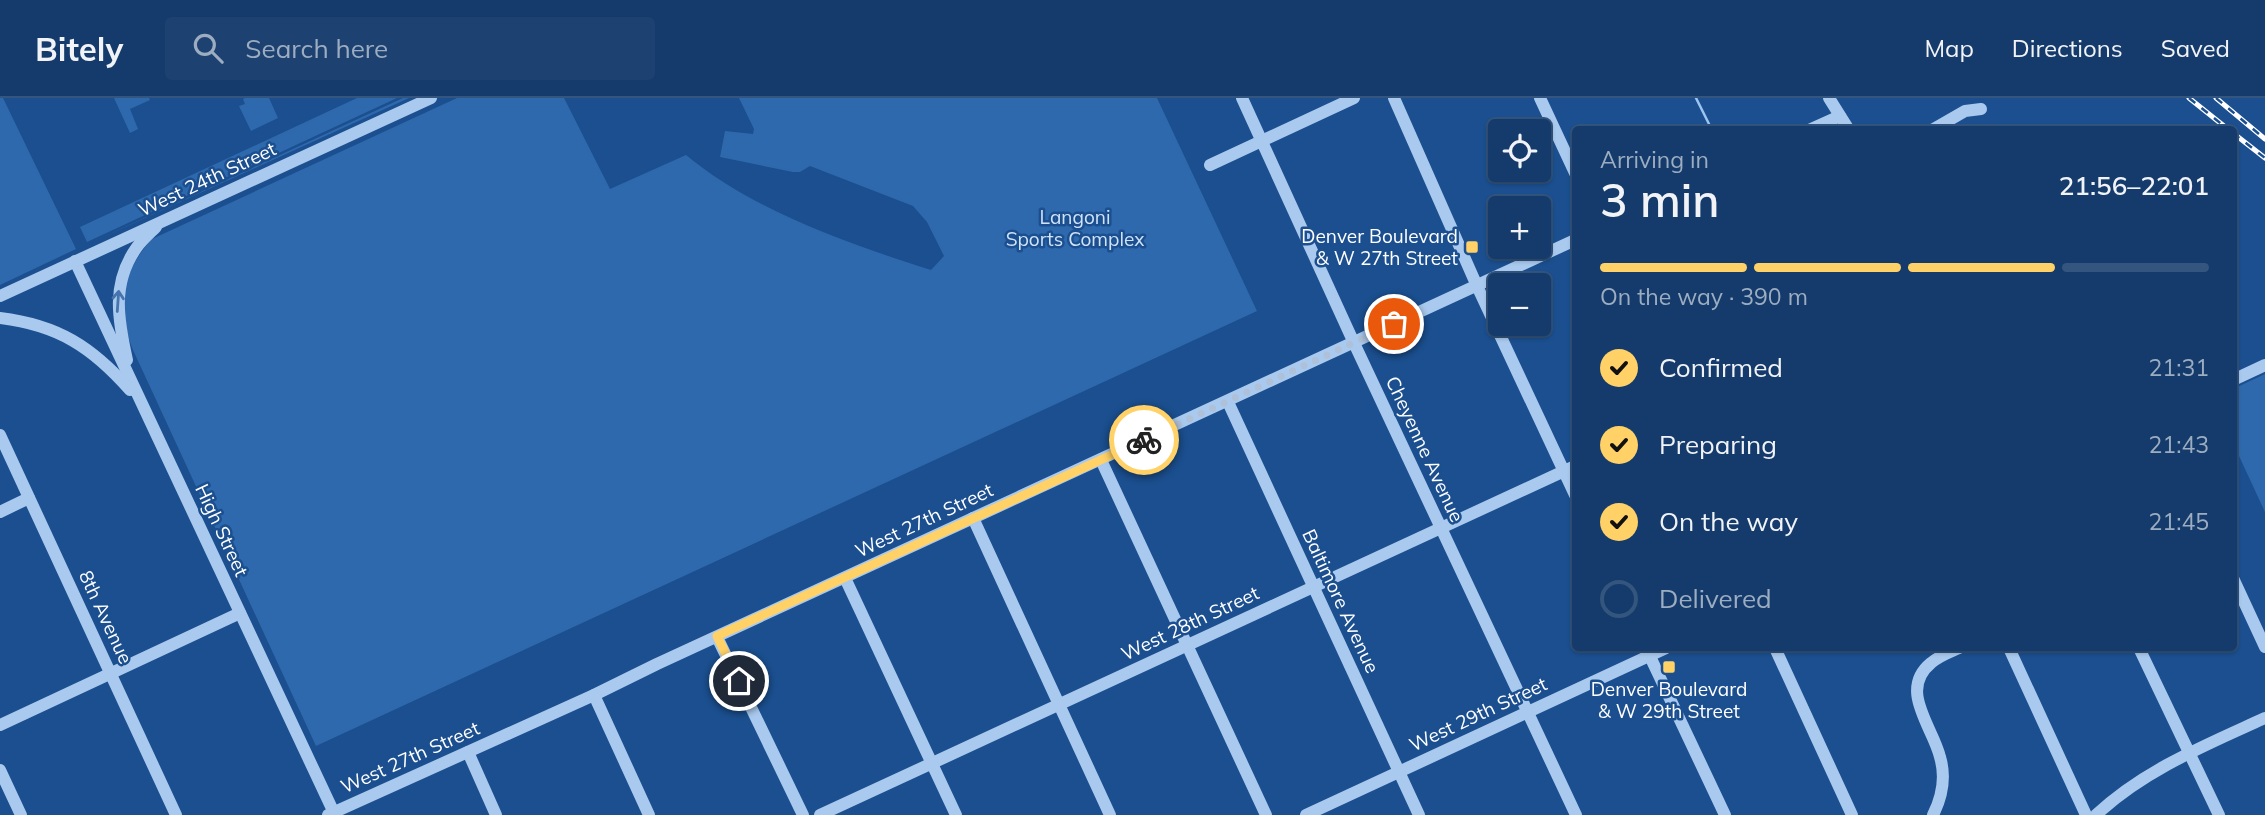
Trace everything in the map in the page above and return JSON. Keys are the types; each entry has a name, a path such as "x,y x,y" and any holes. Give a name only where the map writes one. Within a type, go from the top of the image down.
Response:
{"street":[{"name":"West 24th Street","path":"0,296 431,98"},
{"name":"Cheyenne Avenue","path":"1242,98 1576,815"},
{"path":"1210,165 1354,98"},
{"path":"1394,98 1477,286 1569,468"},
{"path":"1540,98 1572,167"},
{"path":"1829,98 1846,126"},
{"path":"1940,126 1965,111 1981,109"},
{"path":"1818,126 1840,116"},
{"path":"139,397 126,359 117,315 120,282 136,248 160,222"},
{"name":"West 27th Street","path":"332,814 1572,241"},
{"name":"High Street","path":"75,261 332,814"},
{"path":"0,318 45,328 74,340 139,397"},
{"path":"2237,378 2265,365"},
{"name":"Baltimore Avenue","path":"1228,402 1419,815"},
{"name":"8th Avenue","path":"0,435 176,815"},
{"path":"1101,460 1266,815"},
{"name":"West 28th Street","path":"820,815 1569,468"},
{"path":"0,512 30,498"},
{"path":"972,518 1110,815"},
{"path":"845,578 957,815"},
{"path":"2237,587 2265,647"},
{"path":"0,725 240,613"},
{"path":"717,636 803,815"},
{"path":"1648,651 1725,815"},
{"name":"West 29th Street","path":"1306,815 1527,713 1648,651"},
{"path":"1776,651 1852,815"},
{"path":"1933,815 1941,796 1942,769 1916,691 1923,670 1930,663 1953,651"},
{"path":"2010,651 2086,815"},
{"path":"2140,651 2219,815"},
{"path":"594,695 649,815"},
{"path":"2096,815 2132,785 2188,753 2265,719"},
{"path":"468,752 496,815"},
{"path":"0,770 21,815"}],"green space":[{"path":"0,98 3,98 76,249 0,285"},
{"path":"114,98 149,98 150,100 130,109 138,129 130,133"},
{"path":"245,98 269,98 278,118 251,131 239,106 245,104"},
{"path":"357,98 397,98 87,242 80,227"},
{"path":"403,98 409,98 88,244"},
{"name":"Langoni Sports Complex","path":"457,98 564,98 610,189 686,155 712,175 771,209 835,237 931,270 944,256 927,222 913,206 810,166 800,172 793,172 720,157 725,131 753,134 754,129 739,98 1157,98 1257,311 316,746 133,350 124,319 125,291 134,265 152,239"},
{"path":"2265,374 2265,512 2237,452 2237,387"}],"waterway":[{"path":"1696,98 1710,126"}],"railway":[{"path":"2189,98 2224,126"},
{"path":"2216,98 2265,139"},
{"path":"2237,136 2265,158"}],"way so far":[{"path":"1144,440 1394,324"}],"place":[{"name":"Denver Boulevard & W 27th Street","path":"1472,247"},
{"name":"Denver Boulevard & W 29th Street","path":"1669,667"}],"route":[{"path":"739,681 717,636 1144,440"}]}
